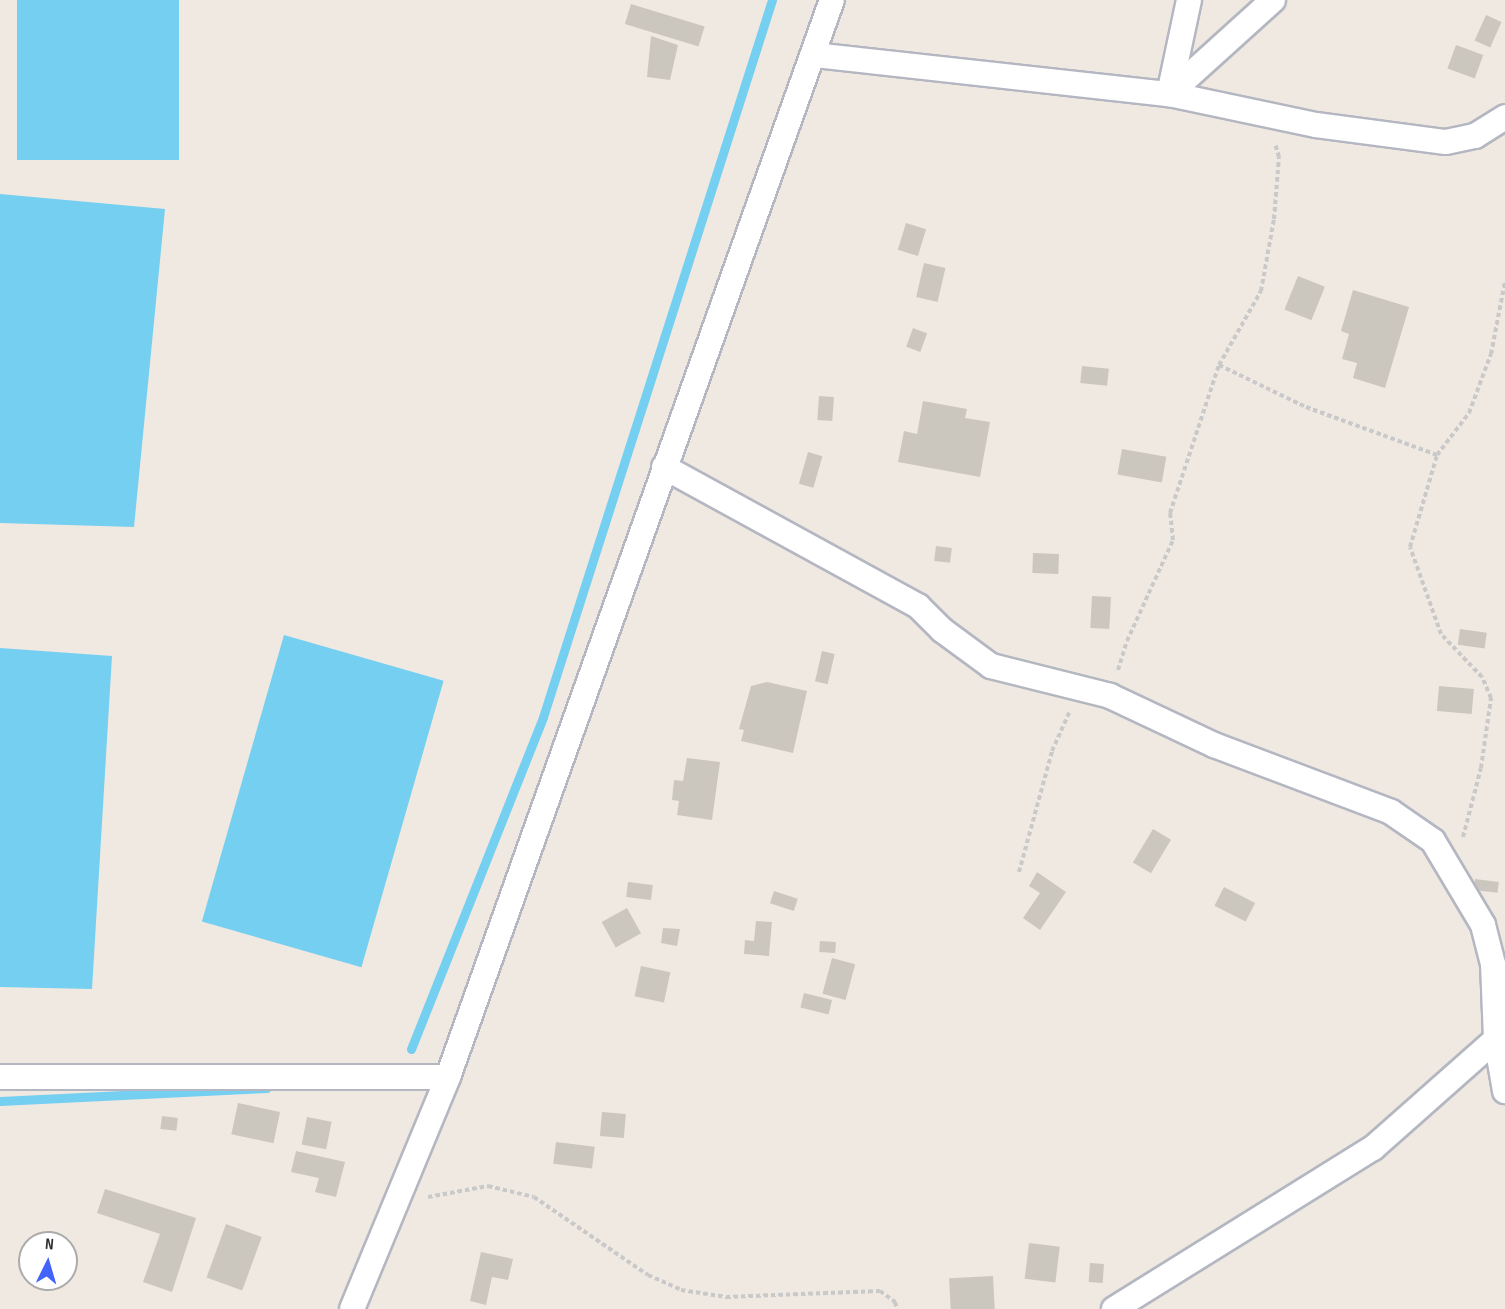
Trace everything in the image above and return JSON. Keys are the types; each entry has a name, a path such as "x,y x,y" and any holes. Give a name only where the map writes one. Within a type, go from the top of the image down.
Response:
{"street":[{"path":"351,1309 392,1204 448,1077 832,0"},
{"path":"1169,94 1189,0"},
{"path":"1169,94 1273,0"},
{"path":"814,55 1169,94 1267,111 1316,125 1446,142 1475,136 1505,117"},
{"path":"664,466 909,601 968,651 991,666 1099,693 1214,745 1391,812 1433,841 1454,872 1483,925 1493,964 1496,1039 1505,1091"},
{"path":"1114,1309 1373,1148 1496,1039"},
{"path":"0,1077 448,1077"}],"path":[{"path":"1019,872 1062,721 1099,693 1127,641 1173,540 1170,513 1219,365 1261,291 1279,157 1267,111"},
{"path":"1454,872 1481,768 1491,698 1482,677 1441,634 1410,546 1417,512 1437,455 1469,413 1491,354 1505,281"},
{"path":"1219,365 1306,407 1437,455"},
{"path":"392,1204 488,1186 507,1188 534,1197 648,1275 681,1290 726,1297 880,1291 895,1302 897,1309"}],"water":[{"path":"17,0 179,0 179,160 17,160"},
{"path":"0,194 165,209 134,527 0,523"},
{"path":"284,635 444,681 361,967 202,921"},
{"path":"0,648 112,656 92,989 0,987"}],"building":[{"path":"631,4 705,27 698,47 625,24"},
{"path":"1486,15 1502,22 1490,47 1475,41"},
{"path":"651,36 678,45 670,80 647,77"},
{"path":"1456,45 1483,55 1475,78 1447,68"},
{"path":"906,223 926,229 918,256 898,250"},
{"path":"924,263 945,268 938,302 916,297"},
{"path":"1298,276 1325,287 1311,320 1285,309"},
{"path":"1353,290 1409,307 1385,388 1353,378 1357,363 1342,359 1349,334 1341,331"},
{"path":"913,328 927,333 920,352 906,347"},
{"path":"1082,366 1109,369 1107,386 1080,383"},
{"path":"819,396 834,397 832,421 817,420"},
{"path":"923,401 967,409 965,418 990,422 980,477 898,462 904,431 917,434"},
{"path":"1122,449 1166,457 1162,482 1117,475"},
{"path":"808,452 822,456 813,488 799,484"},
{"path":"936,546 952,548 950,563 934,561"},
{"path":"1033,553 1059,554 1058,574 1032,573"},
{"path":"1092,596 1111,597 1109,629 1090,628"},
{"path":"1460,629 1487,633 1485,649 1458,645"},
{"path":"822,651 835,654 828,684 815,681"},
{"path":"767,682 807,691 793,753 741,741 744,730 739,729 751,686"},
{"path":"1439,686 1474,689 1472,714 1437,711"},
{"path":"687,758 720,762 712,820 677,815 679,801 672,800 674,780 683,781"},
{"path":"1153,829 1171,840 1151,873 1133,862"},
{"path":"1037,872 1066,892 1040,930 1023,918 1040,893 1029,886"},
{"path":"1475,879 1499,882 1497,893 1474,890"},
{"path":"628,882 653,885 651,900 626,897"},
{"path":"1224,887 1255,903 1246,922 1214,906"},
{"path":"774,891 798,899 794,911 770,903"},
{"path":"627,908 641,933 616,947 602,922"},
{"path":"756,921 772,922 769,956 744,954 745,940 754,941"},
{"path":"663,928 680,929 677,946 661,943"},
{"path":"820,941 836,942 835,953 819,952"},
{"path":"832,958 855,964 846,1000 822,994"},
{"path":"641,966 670,972 664,1003 635,996"},
{"path":"804,993 832,1000 829,1015 800,1008"},
{"path":"238,1103 280,1112 273,1143 231,1134"},
{"path":"602,1112 626,1114 624,1138 600,1136"},
{"path":"162,1116 178,1118 176,1131 160,1129"},
{"path":"307,1117 332,1122 326,1149 302,1144"},
{"path":"556,1142 595,1147 592,1169 553,1164"},
{"path":"296,1151 345,1162 336,1197 315,1192 319,1178 291,1172"},
{"path":"105,1189 196,1218 172,1292 143,1282 160,1234 97,1213"},
{"path":"226,1224 262,1237 242,1291 207,1278"},
{"path":"1029,1243 1060,1247 1055,1283 1025,1279"},
{"path":"481,1252 513,1259 508,1280 492,1277 486,1305 470,1301"},
{"path":"1090,1263 1104,1264 1103,1283 1089,1282"},
{"path":"993,1276 995,1309 951,1309 949,1278"}],"waterway":[{"path":"411,1049 543,717 772,0"},
{"path":"0,1101 267,1088"}]}
